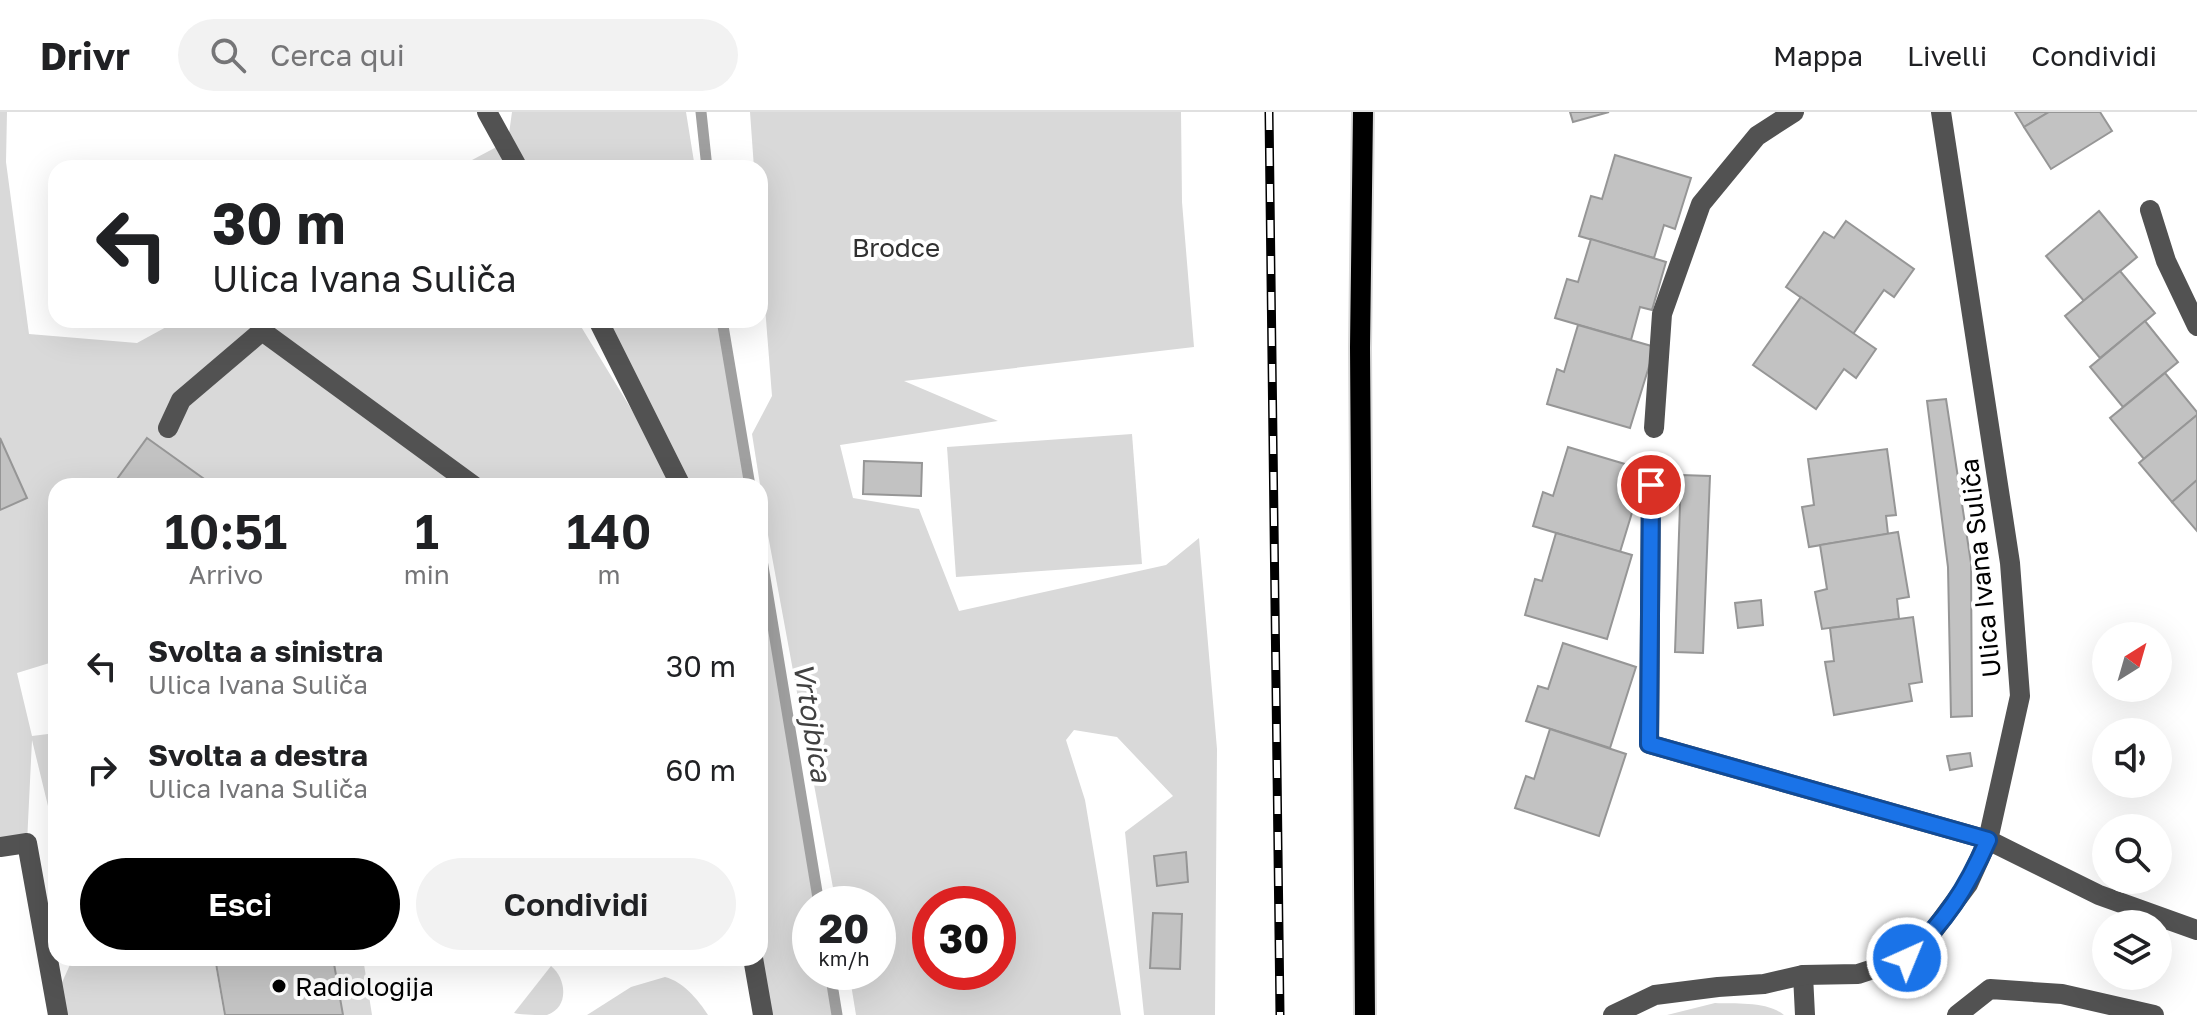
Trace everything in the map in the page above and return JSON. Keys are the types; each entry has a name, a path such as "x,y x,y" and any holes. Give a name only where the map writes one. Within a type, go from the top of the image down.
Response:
{"main road":[{"path":"1363,112 1360,348 1365,1015"}],"street":[{"path":"1654,428 1662,314 1701,204 1757,136 1794,112"},
{"name":"Ulica Ivana Suliča","path":"1613,1015 1655,995 1764,984 1803,975 1858,974 1907,958 1931,934 1968,884 1988,840 2020,696 2010,563 1941,112"},
{"path":"492,115 514,160"},
{"path":"2150,210 2166,261 2197,326"},
{"path":"602,328 677,478"},
{"path":"168,428 181,400 262,331 463,478"},
{"path":"1651,485 1649,744 1988,840 2099,895 2197,930"},
{"path":"0,847 27,843 48,960"},
{"path":"49,966 58,1015"},
{"path":"754,966 763,1015"},
{"path":"1803,975 1805,1015"},
{"path":"1957,1015 1990,989 2062,994 2154,1015"}],"green space":[{"path":"0,112 7,112 6,162 29,334 137,343 164,328 582,328 673,478 203,478 147,438 118,478 48,478 48,663 17,673 32,736 48,734 48,806 32,740 27,843 0,847"},
{"path":"512,112 686,112 694,160 472,160 504,143 507,148"},
{"name":"Brodce","path":"750,112 1181,112 1182,202 1194,347 904,381 998,421 840,445 853,498 919,509 959,611 1166,565 1199,538 1217,749 1215,1015 1144,1015 1125,832 1173,796 1117,737 1074,730 1066,740 1085,800 1121,1015 856,1015 852,990 896,990 896,886 833,886 768,535 768,478 759,478 752,434 772,396 767,328 768,160 753,160"},
{"path":"602,328 721,328 747,478 677,478"},
{"path":"1132,434 1142,564 956,577 947,447"},
{"path":"768,605 815,886 792,886 792,990 833,990 837,1015 763,1015 760,966 768,966"},
{"path":"69,966 215,966 224,1015 58,1015 55,998"},
{"path":"334,966 364,966 372,1015 343,1015"},
{"path":"551,966 562,985 559,1006 547,1015 514,1013"},
{"path":"665,977 684,987 708,1015 587,1015 631,987"},
{"path":"1715,1003 1760,1005 1784,1015 1667,1015"}],"building":[{"path":"1570,112 1609,112 1573,122"},
{"path":"2015,112 2049,112 2024,127"},
{"path":"2049,112 2100,112 2112,131 2051,169 2024,127"},
{"path":"1615,155 1691,178 1675,229 1664,225 1654,258 1579,236 1591,196 1602,199"},
{"path":"2099,211 2137,257 2084,301 2046,256"},
{"path":"1846,221 1914,269 1894,297 1884,290 1853,334 1786,287 1824,232 1834,238"},
{"path":"1591,239 1666,262 1652,310 1640,307 1631,340 1555,318 1567,279 1578,282"},
{"path":"2120,271 2155,313 2100,358 2065,316"},
{"path":"1801,297 1876,349 1856,378 1844,369 1816,409 1753,365"},
{"path":"2145,321 2178,362 2123,407 2090,367"},
{"path":"1578,325 1655,347 1630,428 1547,404 1557,369 1564,372"},
{"path":"2165,373 2197,415 2144,459 2110,418"},
{"path":"1946,399 1971,563 1972,716 1951,717 1948,567 1927,401"},
{"path":"2197,415 2197,480 2172,502 2139,463"},
{"path":"0,438 27,498 0,510"},
{"path":"147,438 203,478 118,478"},
{"path":"1568,447 1645,470 1620,552 1533,526 1543,492 1553,496"},
{"path":"1887,449 1896,515 1886,516 1888,534 1809,547 1802,507 1814,505 1808,459"},
{"path":"864,461 922,463 921,496 863,494"},
{"path":"1681,475 1710,476 1703,653 1675,652"},
{"path":"2197,480 2197,531 2172,502"},
{"path":"1898,532 1909,597 1897,599 1899,619 1822,629 1815,592 1827,589 1820,545"},
{"path":"1556,533 1632,555 1607,639 1525,615 1535,579 1542,581"},
{"path":"1761,600 1763,625 1738,628 1735,603"},
{"path":"1913,617 1922,682 1909,684 1912,701 1834,715 1825,662 1834,661 1830,628"},
{"path":"1563,643 1636,667 1610,748 1526,721 1538,686 1548,689"},
{"path":"1550,729 1626,754 1599,836 1515,808 1526,776 1534,779"},
{"path":"1970,753 1972,766 1950,770 1947,756"},
{"path":"1186,852 1188,882 1157,886 1154,856"},
{"path":"1153,913 1182,914 1180,969 1150,968"},
{"name":"Radiologija","path":"216,966 334,966 343,1015 225,1015"}],"waterway":[{"name":"Vrtojbica","path":"701,112 706,160"},
{"name":"Vrtojbica","path":"723,328 749,478"},
{"name":"Vrtojbica","path":"768,596 816,886"},
{"name":"Vrtojbica","path":"833,990 837,1015"}],"railway":[{"path":"1269,112 1280,1015"}],"place":[{"name":"Radiologija","path":"279,986"}],"route":[{"path":"1651,485 1649,744 1988,840 1968,884 1931,934 1907,958"}]}
